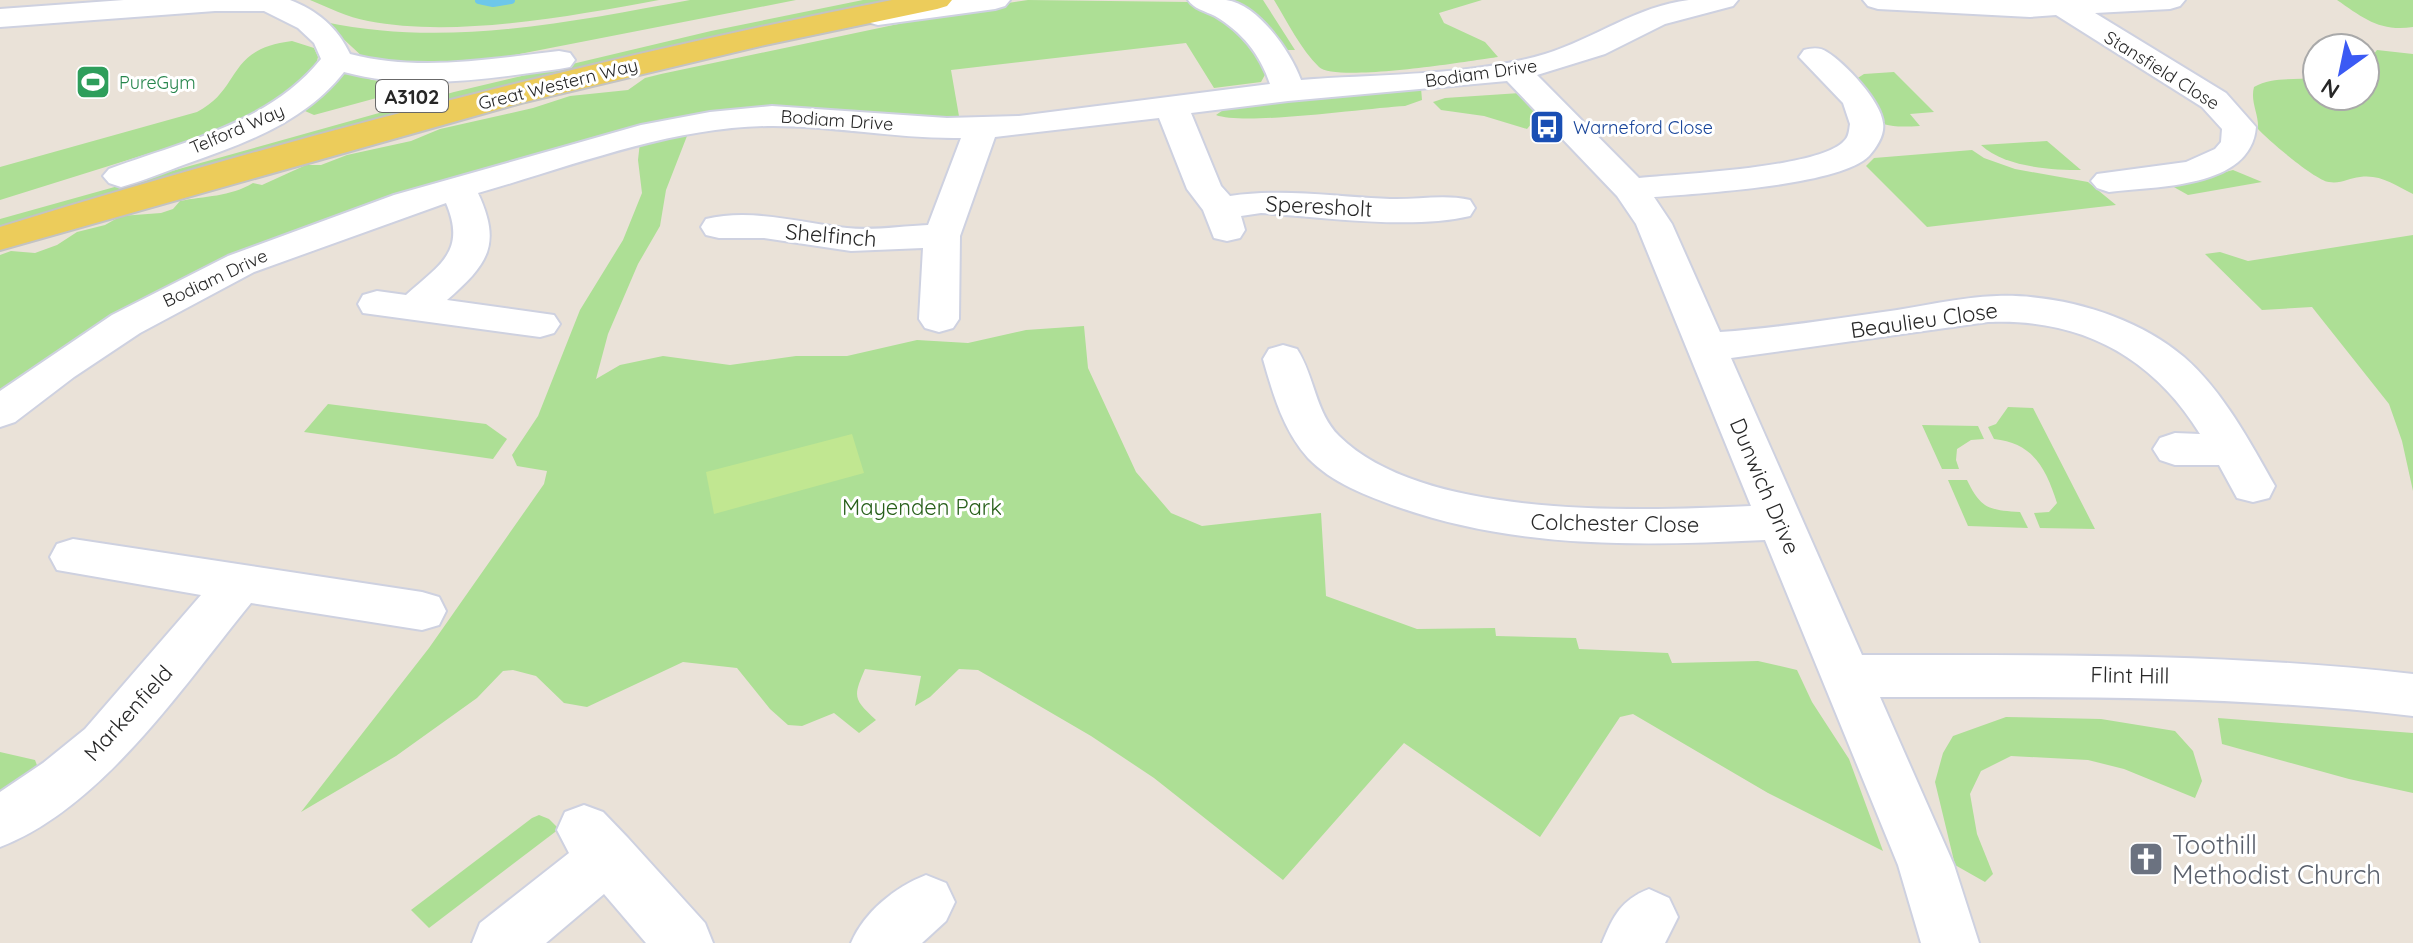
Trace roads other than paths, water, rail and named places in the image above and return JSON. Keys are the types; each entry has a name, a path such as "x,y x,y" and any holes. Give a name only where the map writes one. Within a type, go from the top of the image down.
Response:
{"main road":[{"name":"Great Western Way","path":"0,211 302,125 559,60 825,12 937,0"},
{"name":"Great Western Way","path":"0,239 402,124 825,12"}],"street":[{"path":"825,12 995,0"},
{"path":"1203,0 1253,26 1276,59 1288,91"},
{"name":"Bodiam Drive","path":"0,412 96,343 201,282 343,224 641,135 710,122 809,116 947,128 1054,123 1288,91 1424,81 1514,70 1575,55 1665,14 1723,0"},
{"path":"1878,0 1968,7 2065,8 2170,0"},
{"path":"0,18 226,1 265,3 299,17 322,32 330,40 337,60 375,70 417,75 559,60"},
{"name":"Stansfield Close","path":"2065,8 2214,100 2239,127 2235,149 2218,164 2162,185 2109,181"},
{"name":"Telford Way","path":"121,176 275,116 310,94 337,60"},
{"path":"1630,189 1796,170 1846,156 1862,142 1867,124 1859,104 1823,66 1873,70"},
{"name":"Dunwich Drive","path":"1514,70 1630,189 1654,224 1926,865 1950,943"},
{"name":"Speresholt","path":"1172,108 1205,189 1224,219 1261,202 1414,198 1457,208"},
{"path":"939,319 942,236 982,127"},
{"path":"458,188 471,221 472,248 462,262 396,306 540,324"},
{"name":"Shelfinch","path":"719,227 764,227 851,240 942,236"},
{"name":"Beaulieu Close","path":"1706,347 1998,309 2043,313 2096,326 2153,354 2187,385 2253,486"},
{"name":"Colchester Close","path":"1283,359 1303,418 1323,447 1352,469 1418,498 1490,517 1573,526 1668,527 1780,522"},
{"path":"2175,449 2230,450"},
{"path":"73,557 422,611"},
{"name":"Markenfield","path":"0,822 62,780 103,745 239,584"},
{"name":"Flint Hill","path":"1847,676 2064,673 2210,676 2314,683 2413,695"},
{"path":"501,943 596,843 684,943"},
{"path":"880,943 926,902"}],"waterway":[{"path":"479,0 493,3 511,0"}],"place":[{"name":"PureGym","path":"93,82"},
{"name":"Warneford Close","path":"1547,127"},
{"name":"Toothill Methodist Church","path":"2146,859"}],"park label":[{"name":"Mayenden Park","path":"922,507"}]}
